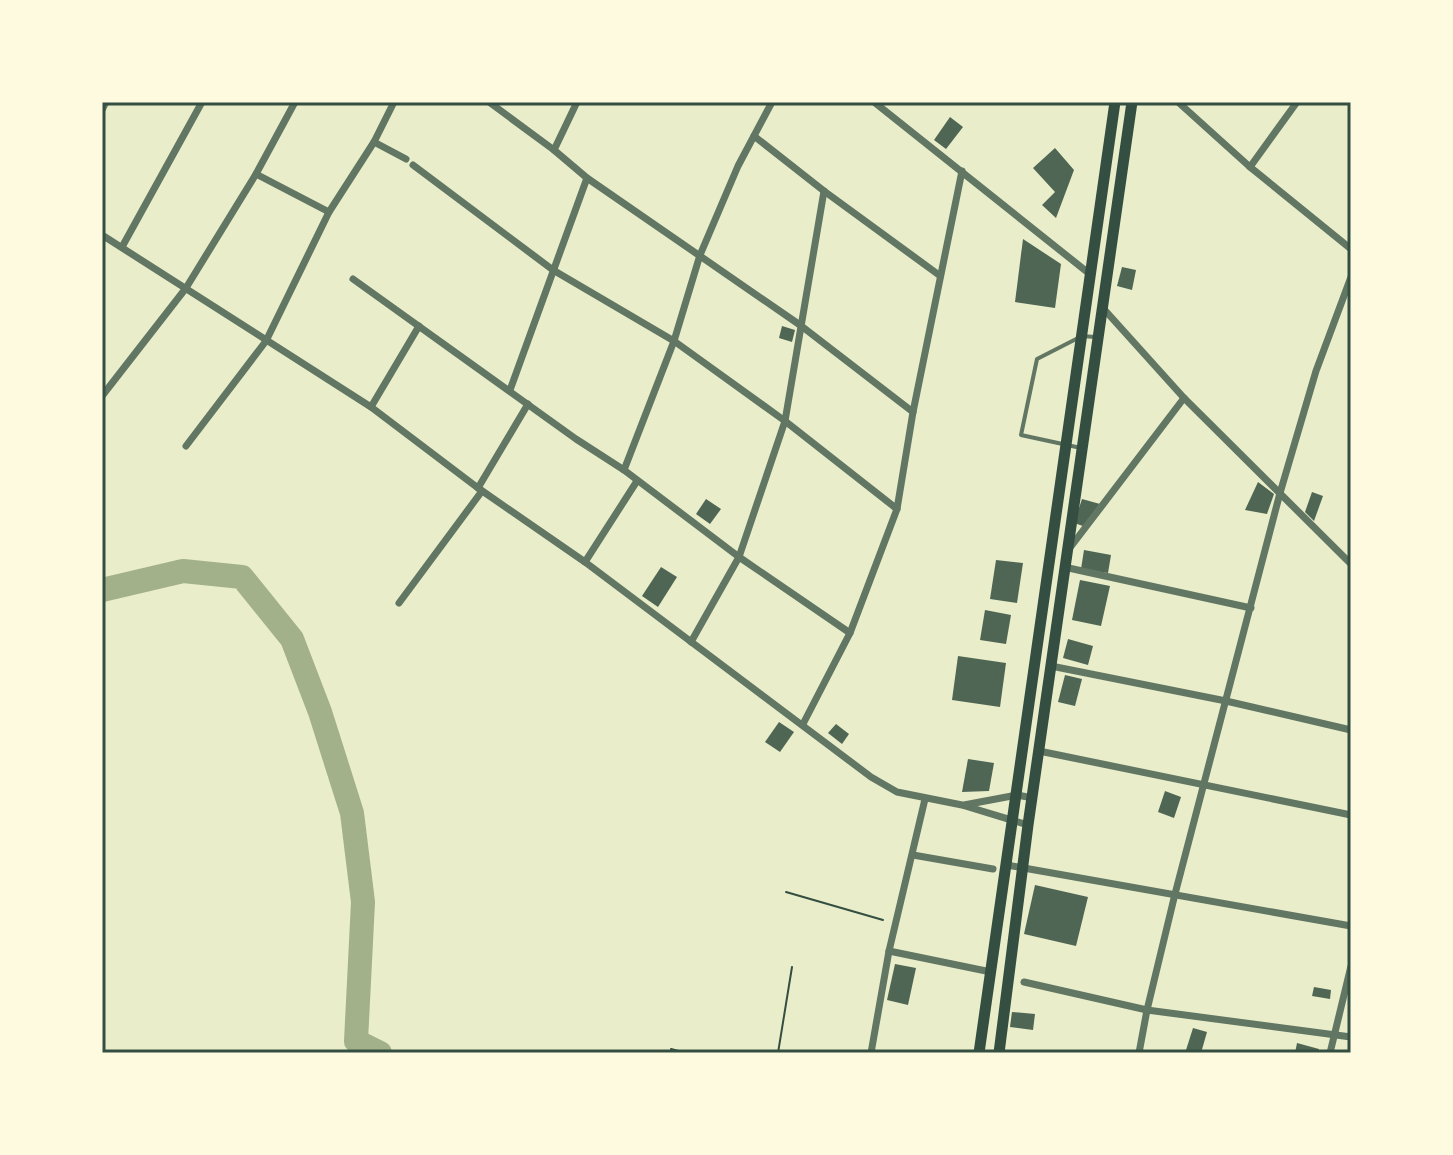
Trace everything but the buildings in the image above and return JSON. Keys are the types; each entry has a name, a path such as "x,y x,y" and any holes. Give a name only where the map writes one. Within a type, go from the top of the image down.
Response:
{"main road":[{"path":"979,1053 1115,102"},
{"path":"999,1053 1064,567 1132,102"}],"street":[{"path":"102,110 106,102"},
{"path":"122,247 202,102"},
{"path":"102,396 186,288 256,174 295,102"},
{"path":"186,446 266,341 329,212 374,142 394,102"},
{"path":"489,102 587,178 800,325 913,412"},
{"path":"554,150 577,102"},
{"path":"624,470 674,341 700,255 738,166 772,102"},
{"path":"874,102 1091,275"},
{"path":"1178,102 1250,167 1351,249"},
{"path":"1250,167 1297,102"},
{"path":"754,136 939,275"},
{"path":"374,142 409,162 553,270 674,341 785,421 897,509"},
{"path":"803,724 850,633 897,509 939,275 962,171"},
{"path":"256,174 329,212"},
{"path":"510,390 587,178"},
{"path":"691,642 739,557 785,421 824,191"},
{"path":"102,235 371,407 480,489 585,562 871,777 897,792 962,805 1028,825"},
{"path":"1139,1053 1175,894 1280,493 1316,371 1351,277"},
{"path":"353,279 624,470 739,557 850,633"},
{"path":"1102,307 1184,398 1351,564"},
{"path":"371,407 419,326"},
{"path":"1067,552 1184,398"},
{"path":"399,603 480,489 528,404"},
{"path":"585,562 637,481"},
{"path":"1064,567 1251,608"},
{"path":"1051,666 1351,730"},
{"path":"1039,751 1351,815"},
{"path":"962,805 1017,795 1033,798"},
{"path":"871,1053 889,951 925,799"},
{"path":"913,855 993,869"},
{"path":"1007,865 1351,926"},
{"path":"999,919 1017,923"},
{"path":"889,951 991,972"},
{"path":"1330,1053 1351,966"},
{"path":"1024,982 1147,1010 1351,1037"}],"lane":[{"path":"1081,448 1021,435 1037,359 1082,336 1098,337"}],"path":[{"path":"786,892 896,924"},
{"path":"778,1053 792,967"},
{"path":"671,1049 686,1053"}],"waterway":[{"path":"102,590 183,571 242,577 292,639 320,712 352,813 363,902 356,1041 380,1053"}]}
